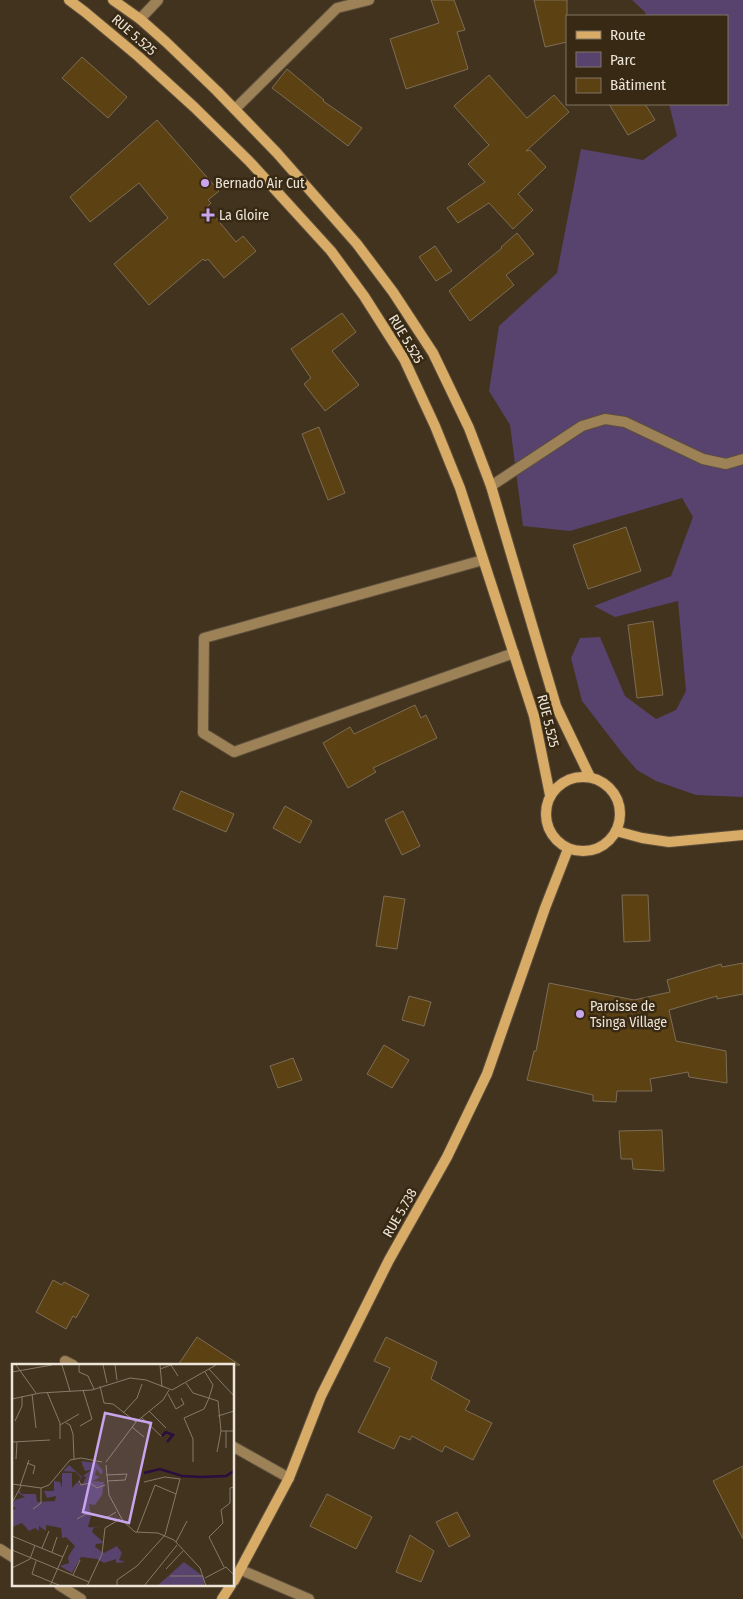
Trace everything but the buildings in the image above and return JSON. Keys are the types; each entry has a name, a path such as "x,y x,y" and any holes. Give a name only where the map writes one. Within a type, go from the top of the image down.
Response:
{"street":[{"name":"RUE 5.525","path":"69,0 111,32 194,106 249,161 331,251 364,296 404,359 435,426 460,488 534,716 550,795"},
{"name":"RUE 5.525","path":"113,0 140,19 166,42 277,153 357,244 393,292 433,353 469,428 491,486 556,706 590,778"},
{"path":"140,19 158,0"},
{"path":"235,109 337,8 369,0"},
{"path":"491,486 582,426 605,419 625,422 703,459 726,464 743,459"},
{"path":"484,560 204,638 203,734 234,752 514,653"},
{"path":"578,777 590,778 601,781 610,788 617,798 620,809 620,821 610,840 596,849 579,851 568,849 550,833 546,821 546,809 550,795 567,780 578,777"},
{"path":"616,831 642,838 669,842 743,835"},
{"name":"RUE 5.738","path":"235,1579 289,1478 321,1396 389,1260 448,1158 487,1074 545,908 568,849"},
{"path":"235,1448 289,1478"},
{"path":"0,1549 12,1557"},
{"path":"241,1570 309,1599"},
{"path":"61,1586 81,1599"},
{"path":"222,1599 230,1586"}],"green space":[{"path":"632,0 743,0 743,797 696,795 656,781 637,770 582,701 571,658 580,638 600,637 625,696 656,719 676,710 686,691 678,601 615,617 594,606 671,576 693,517 682,498 570,531 523,526 510,425 489,391 499,326 557,273 581,149 643,160 677,136 669,105 728,105 728,15 646,15"}],"place":[{"name":"Bernado Air Cut","path":"205,183"},
{"name":"La Gloire","path":"208,215"},
{"name":"Paroisse de Tsinga Village","path":"580,1014"}]}
